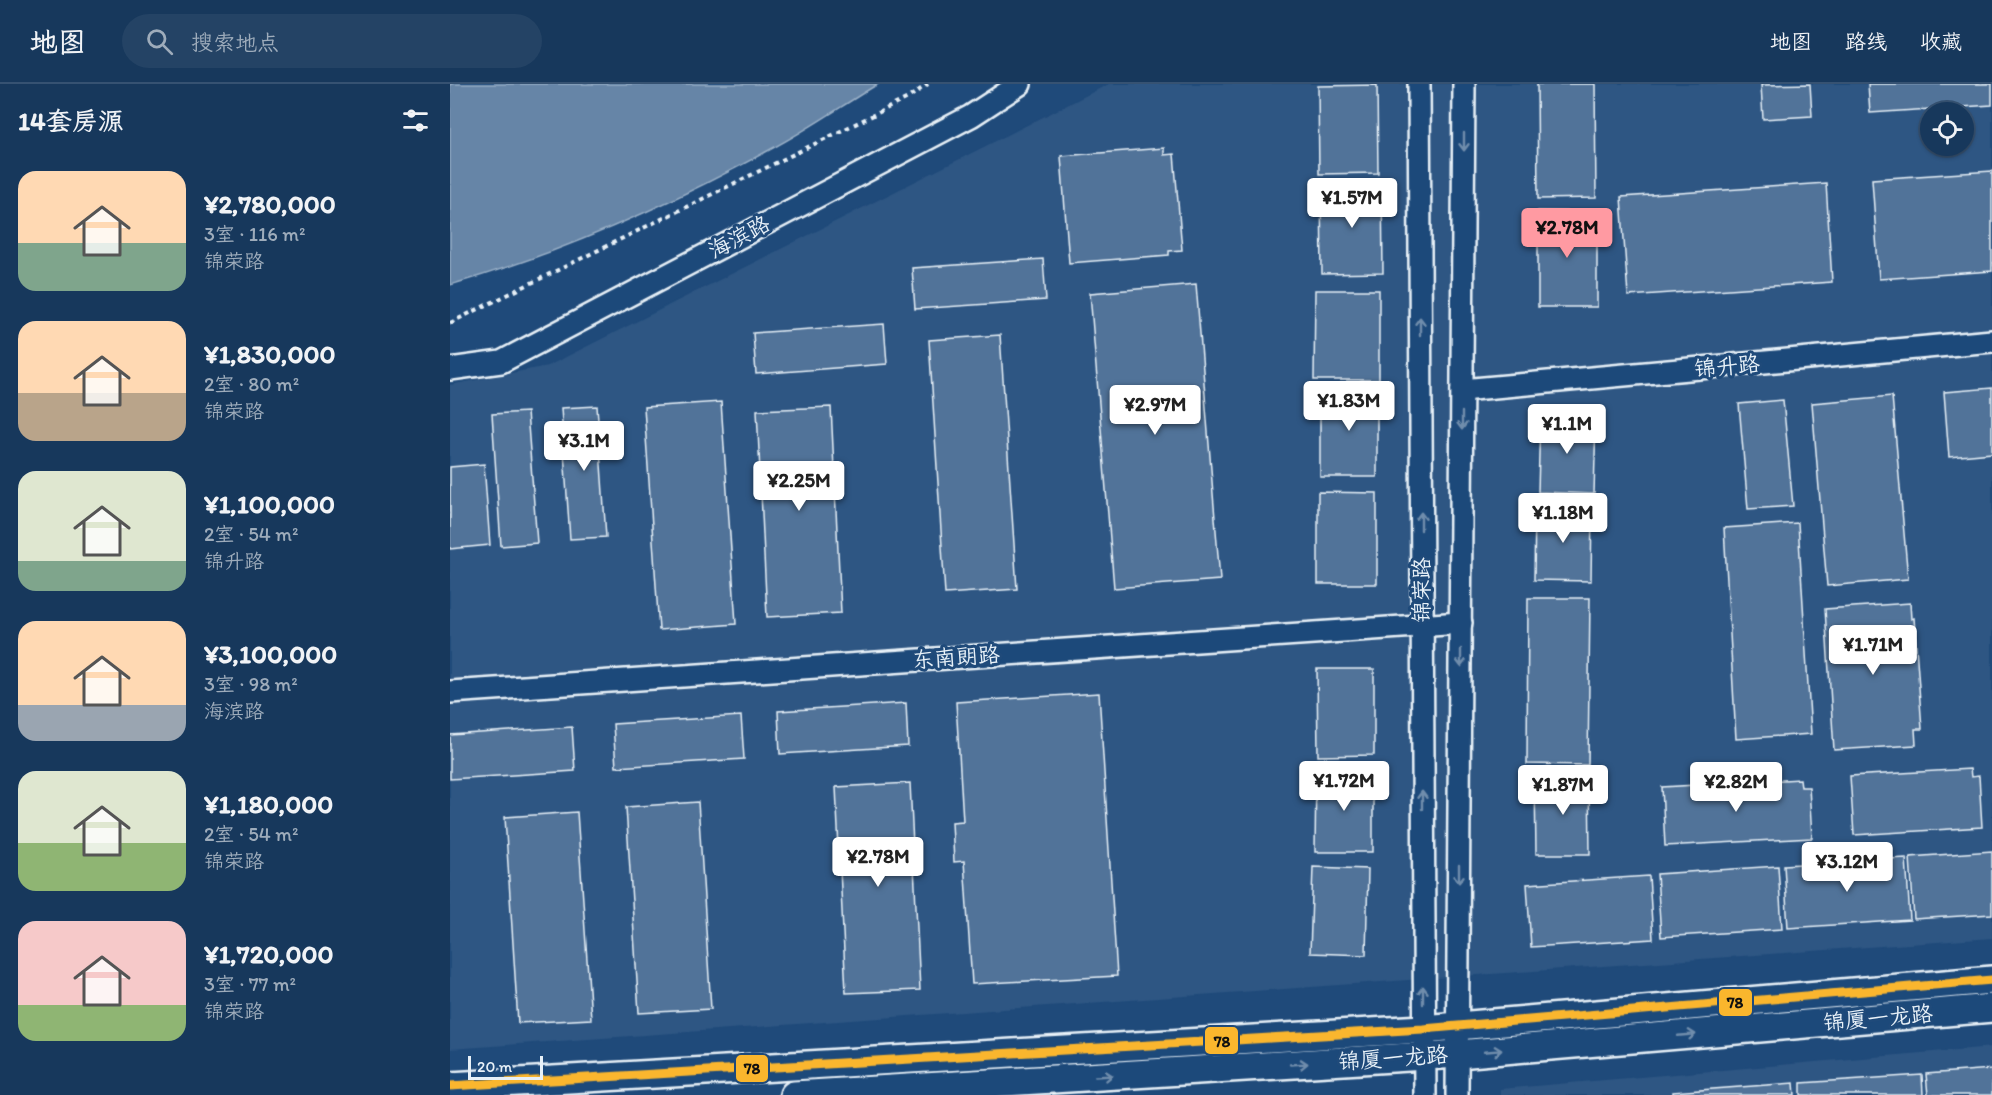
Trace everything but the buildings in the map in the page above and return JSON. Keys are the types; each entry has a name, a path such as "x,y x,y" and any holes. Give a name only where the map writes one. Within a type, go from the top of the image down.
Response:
{"street":[{"name":"海滨路","path":"450,369 501,362 971,116 1020,84"},
{"name":"锦荣路","path":"1419,84 1425,1095"},
{"name":"锦荣路","path":"1457,1095 1464,84"},
{"name":"锦升路","path":"1462,390 1992,342"},
{"name":"东南朗路","path":"450,692 1461,623"},
{"name":"锦厦一龙路","path":"450,1086 1424,1029 1992,980"},
{"name":"锦厦一龙路","path":"794,1095 1425,1057 1992,1008"}],"path":[{"path":"450,323 908,98 928,84"}],"shaded area":[{"path":"450,84 878,84 786,141 656,208 533,258 450,285"},
{"path":"1109,84 1992,84 1992,938 450,1049 450,385 548,366"},
{"path":"1992,1047 1992,1095 1500,1095 1500,1089"}],"transit line":[{"name":"78","path":"450,1086 1423,1029 1992,980"}]}
